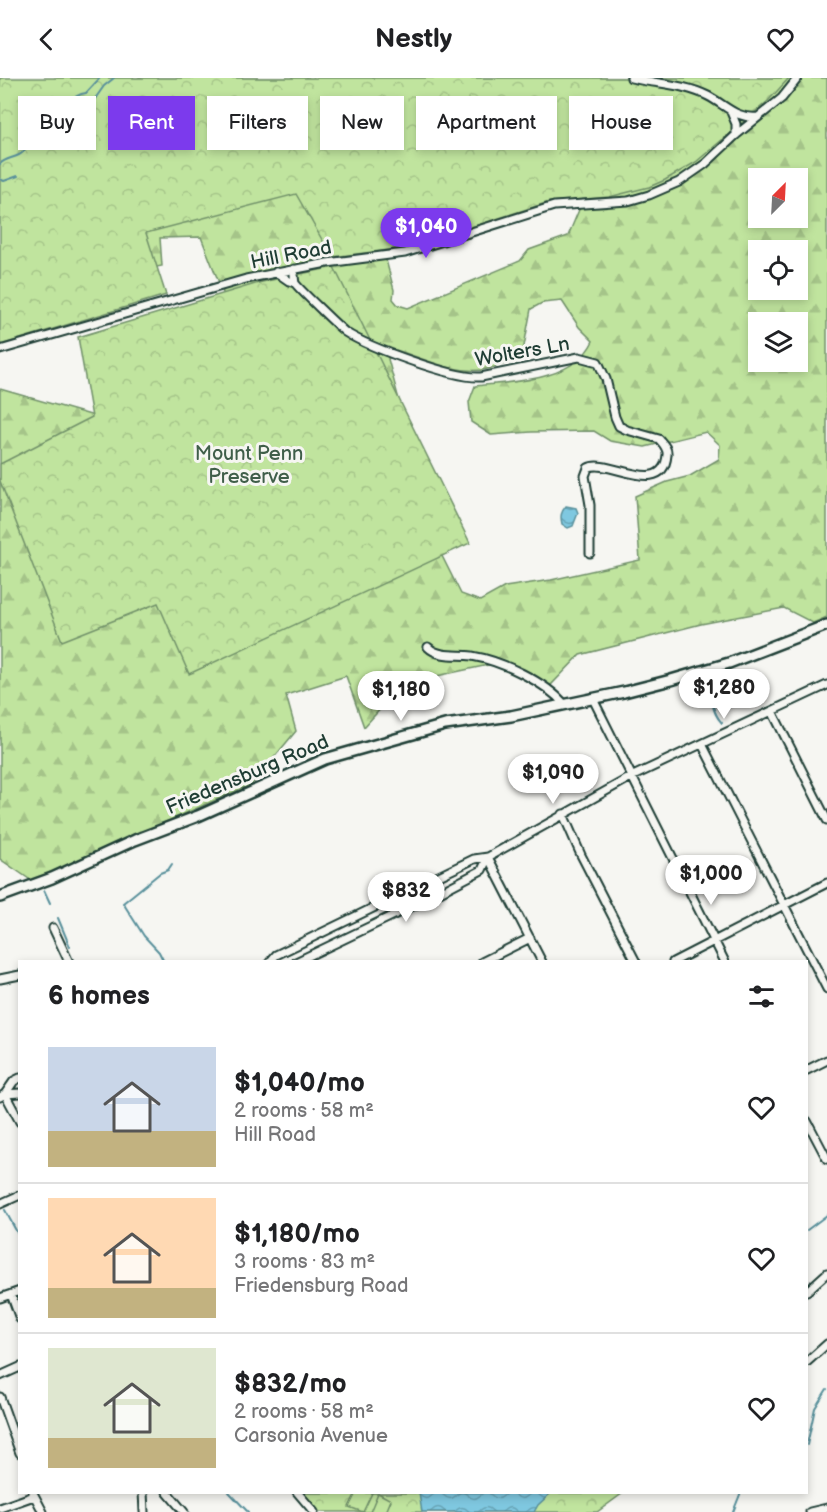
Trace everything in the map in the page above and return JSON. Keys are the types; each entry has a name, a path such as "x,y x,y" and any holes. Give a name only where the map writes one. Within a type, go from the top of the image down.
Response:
{"main road":[{"name":"Friedensburg Road","path":"0,897 52,878 325,759 445,725 510,716 671,680 729,663 827,625"}],"street":[{"path":"632,78 691,89 708,96 731,112 743,117 759,117"},
{"name":"Hill Road","path":"0,350 276,272 405,253 554,206 628,201 649,195 692,174 705,164 736,135 782,98 798,78"},
{"path":"731,112 736,124 736,135"},
{"path":"276,272 295,283 294,269"},
{"name":"Wolters Ln","path":"295,283 345,331 402,357 469,378 579,357 598,362 606,379 619,426 659,439 667,452 661,469 650,475 636,475 597,465 588,468 585,476 590,505 590,553"},
{"path":"428,647 438,653 472,656 507,666 541,685 565,705"},
{"path":"272,960 276,955 474,859 488,857 631,777 827,685"},
{"path":"593,699 724,960"},
{"path":"772,711 827,819"},
{"path":"702,744 827,989"},
{"path":"563,814 581,855 635,960"},
{"path":"488,857 541,960"},
{"path":"300,960 482,870 488,857"},
{"path":"677,960 827,883"},
{"path":"53,928 68,960"},
{"path":"486,960 530,938"},
{"path":"0,980 18,976"},
{"path":"808,1070 827,1060"},
{"path":"3,1095 18,1079"},
{"path":"3,1095 18,1093"},
{"path":"3,1095 18,1119"},
{"path":"808,1123 827,1159"},
{"path":"0,1204 18,1196"},
{"path":"808,1290 827,1273"},
{"path":"0,1298 18,1292"},
{"path":"11,1294 18,1313"},
{"path":"808,1361 827,1344"},
{"path":"0,1376 18,1368"},
{"path":"0,1397 18,1447"},
{"path":"0,1508 34,1494 43,1512"},
{"path":"143,1494 144,1512"},
{"path":"168,1494 184,1512"},
{"path":"299,1494 314,1512"},
{"path":"810,1512 827,1508"}],"green space":[{"path":"0,78 789,78 768,101 696,162 665,180 649,187 609,197 549,202 405,248 332,257 296,194 146,233 166,295 0,345"},
{"path":"55,78 827,78 827,617 813,623 784,608 701,624 580,655 550,686 493,664 404,683 364,727 346,676 286,695 296,731 252,784 32,881 0,859 0,389 94,416 248,356 201,237 160,238 162,266 137,271 86,150 96,150 96,96 63,96","holes":["581,205 568,236 529,250 520,261 408,308 398,305 393,299 394,290 386,260 468,238 555,208","562,301 579,327 593,341 584,354 558,372 524,381 475,386 469,402 471,422 491,435 594,431 610,441 645,447 706,432 720,445 719,459 690,476 667,482 635,496 640,560 551,580 505,587 480,601 461,594 440,552 388,359 396,350 464,370 476,371 500,365 522,357 531,309 542,303"]},
{"name":"Mount Penn Preserve","path":"334,267 470,543 189,674 158,603 62,641 0,481 0,464 92,417 78,337 262,282"},
{"path":"298,1494 622,1494 597,1512 314,1512"},
{"path":"356,1494 372,1494 363,1512 349,1507"},
{"path":"378,1494 391,1500 386,1512 370,1512"}],"water":[{"path":"566,506 576,508 578,513 573,526 568,528 562,524 561,519"},
{"path":"419,1494 550,1494 534,1512 422,1512"}],"waterway":[{"path":"0,164 22,153 28,143 31,127 43,126 63,106 75,97 86,93 100,78"},
{"path":"96,97 104,86 114,78"},
{"path":"0,179 4,181 18,176"},
{"path":"666,676 688,670"},
{"path":"696,678 711,700 716,715 722,723"},
{"path":"163,960 123,903 160,873 168,870 172,864"},
{"path":"44,890 50,903"},
{"path":"58,918 70,947"},
{"path":"5,1210 18,1234"},
{"path":"808,1229 827,1215"},
{"path":"808,1440 815,1408 827,1389"},
{"path":"231,1494 248,1512"},
{"path":"733,1512 740,1494"}]}
